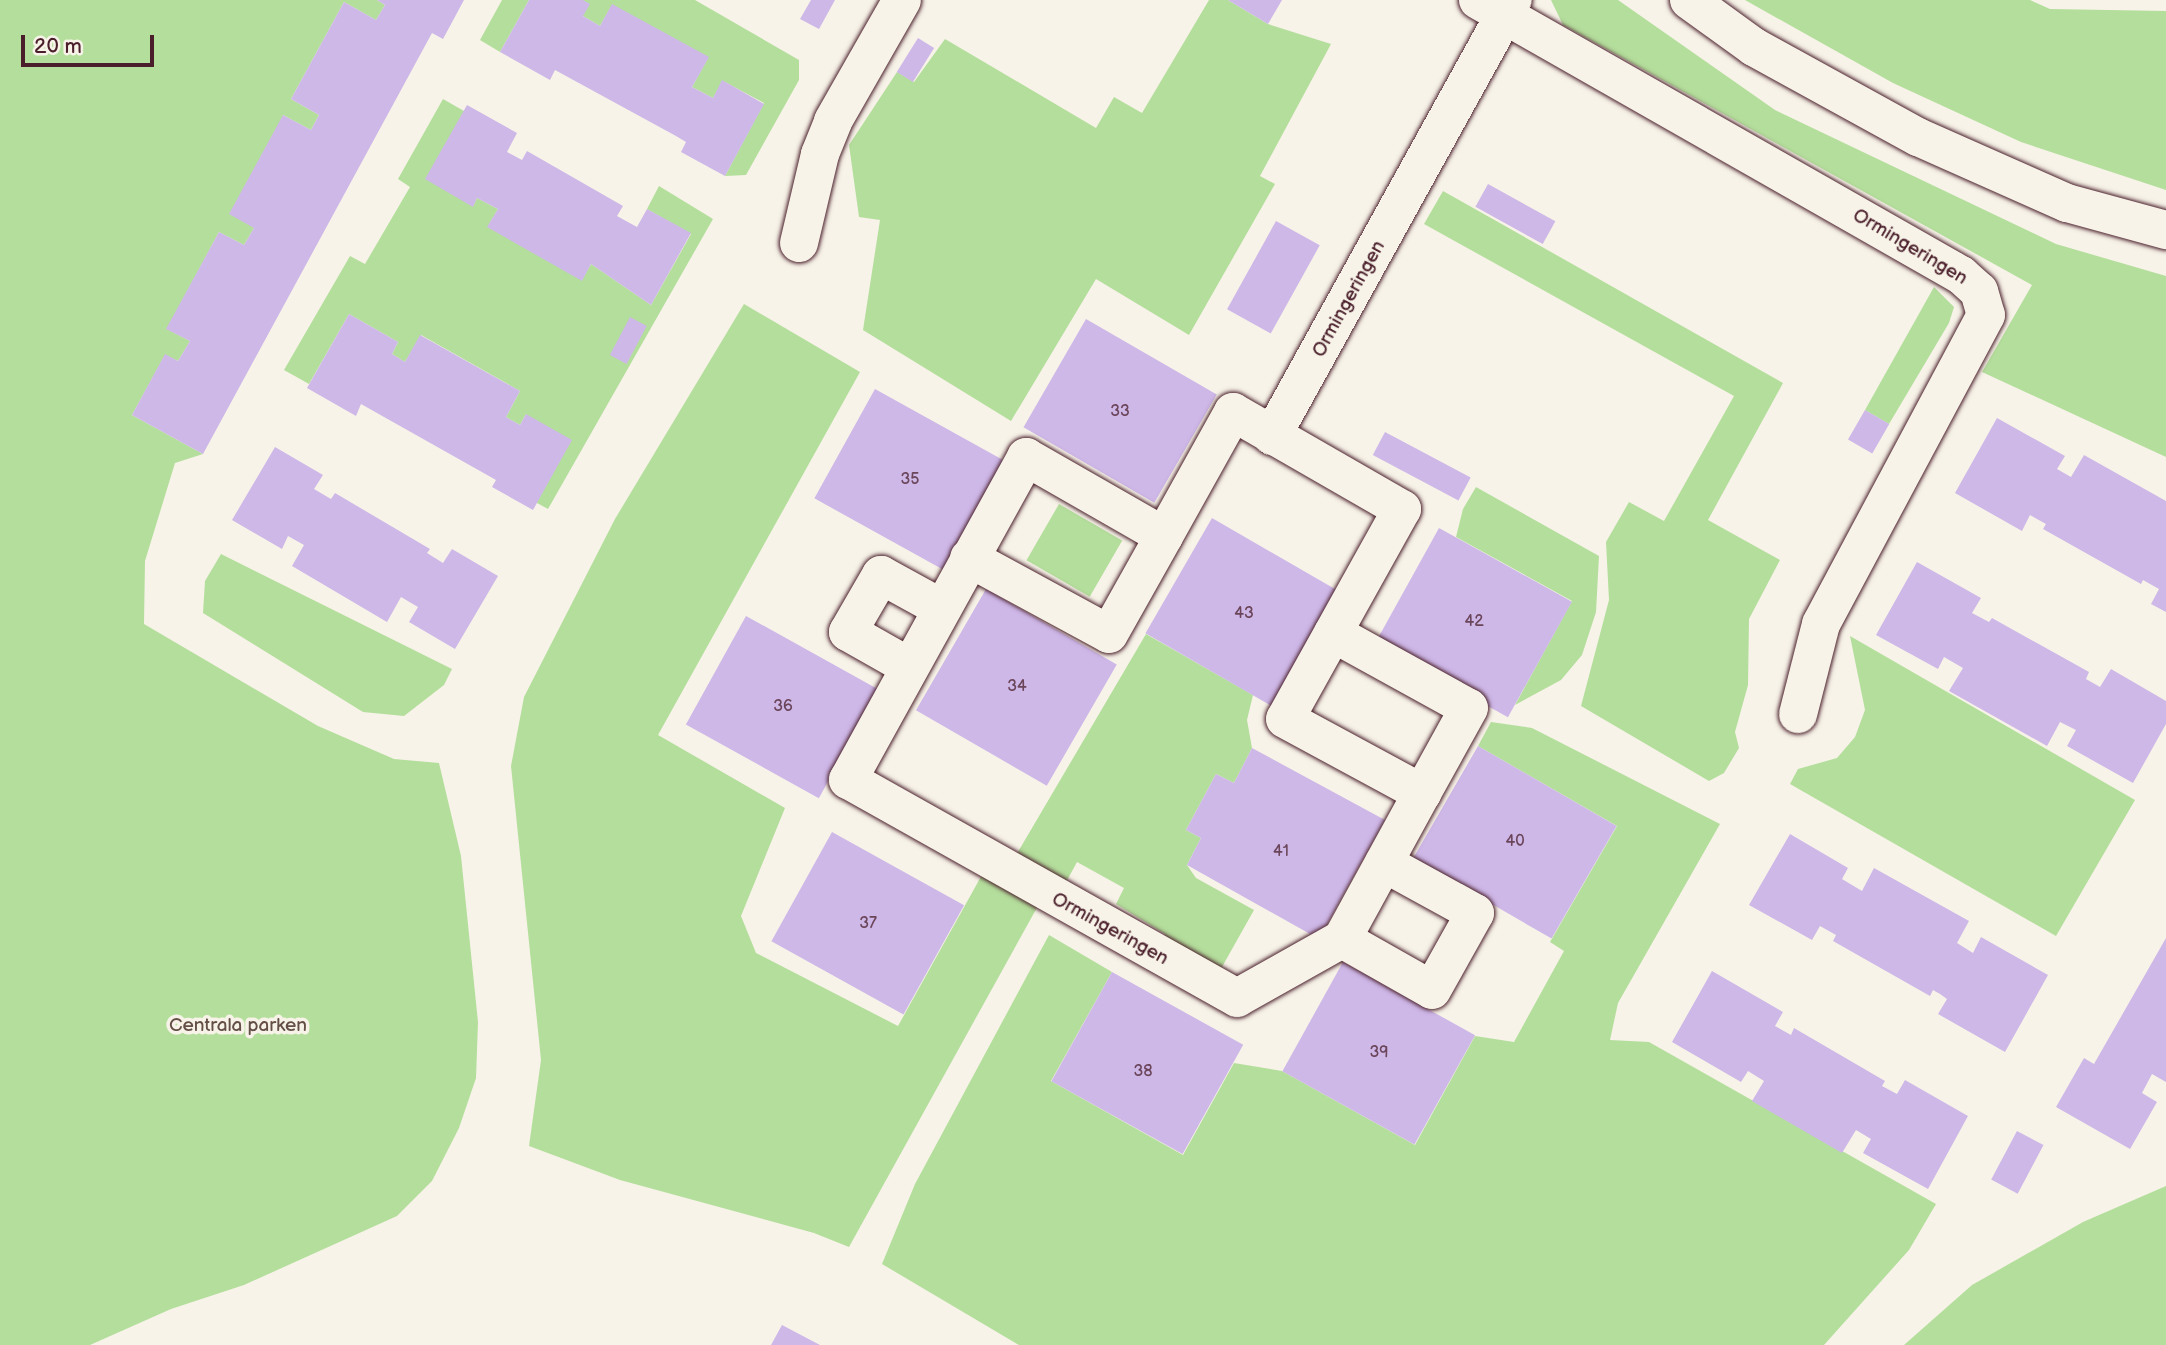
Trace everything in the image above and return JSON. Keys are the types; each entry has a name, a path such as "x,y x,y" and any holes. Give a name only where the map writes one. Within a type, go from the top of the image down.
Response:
{"street":[{"path":"799,243 820,154 834,121 902,0"},
{"path":"1689,0 1754,47 1918,137 2067,204 2166,230"},
{"name":"Ormingeringen","path":"1272,436 1499,5 1961,275 1979,291 1986,315 1821,624 1797,714"},
{"path":"969,558 1109,634 1233,412 1402,509 1285,719 1422,793"},
{"name":"Ormingeringen","path":"1164,536 1026,457 908,666 848,779 1237,998 1342,939"},
{"path":"908,666 848,632 881,575 941,608"},
{"path":"1333,633 1469,708 1342,939 1432,990 1475,913 1384,863"}],"green space":[{"name":"Centrala parken","path":"0,0 377,0 385,5 376,20 344,2 291,99 319,115 311,130 283,115 254,228 244,245 219,232 167,329 190,341 178,361 165,355 132,415 203,454 175,463 145,561 144,624 318,726 394,759 439,763 461,856 478,1022 476,1078 459,1128 432,1181 397,1216 244,1285 171,1309 90,1345 0,1345"},
{"path":"502,0 529,0 500,52 480,40"},
{"path":"583,0 695,0 799,60 799,80 746,175 725,176 764,103 723,81 713,98 692,87 708,58 612,5 600,26 583,16"},
{"path":"1209,0 1228,0 1268,24 1331,44 1260,176 1275,184 1189,335 1096,279 1011,421 863,330 880,220 859,217 849,145 897,72 914,82 945,39 1096,128 1114,97 1142,113"},
{"path":"1551,0 1618,0 1775,110 2056,244 2166,276 2166,457 1982,372 2032,285 1563,25"},
{"path":"1745,0 2030,0 2050,9 2166,11 2166,190 2021,142 1893,83"},
{"path":"443,99 464,111 473,206 477,198 498,209 488,226 582,280 591,264 651,305 691,234 647,209 659,186 713,219 548,509 537,503 526,414 520,425 506,417 520,391 421,335 405,362 392,354 398,342 349,314 309,384 284,370 350,256 365,264 410,187 398,179"},
{"path":"1443,191 1783,383 1708,520 1780,560 1749,619 1748,685 1735,732 1739,748 1724,773 1709,781 1581,706 1609,600 1606,542 1629,502 1664,521 1734,396 1424,224"},
{"path":"1934,287 1954,307 1949,323 1889,424 1865,410"},
{"path":"744,304 860,372 658,735 785,808 741,916 756,953 898,1026 983,873 1039,904 849,1247 814,1233 620,1180 529,1146 541,1060 511,766 524,697 615,519"},
{"path":"1476,487 1599,556 1596,612 1582,655 1561,680 1515,705 1572,601 1456,537 1463,509"},
{"path":"1059,504 1122,540 1090,597 1026,560"},
{"path":"221,554 452,669 444,685 404,716 363,712 203,613 205,581"},
{"path":"1146,634 1253,695 1247,720 1252,748 1234,783 1216,774 1186,830 1201,838 1187,865 1196,878 1254,910 1213,983 1156,951 1165,934 1116,904 1124,888 1077,862 1064,886 1015,857"},
{"path":"1850,636 2135,800 2056,936 1790,784 1798,769 1837,758 1855,737 1865,710"},
{"path":"1491,722 1532,728 1720,824 1618,1003 1610,1040 1649,1042 1936,1204 1909,1250 1824,1345 1019,1345 882,1264 915,1184 1049,935 1112,972 1051,1081 1183,1155 1234,1063 1282,1071 1415,1145 1475,1036 1514,1042 1564,951 1550,942 1617,826 1478,746"},
{"path":"2166,1186 2166,1345 1904,1345 1972,1285 2083,1222"}],"building":[{"path":"377,0 464,0 443,39 432,33 203,454 132,415 165,354 178,361 190,341 166,329 219,232 244,245 254,228 229,214 283,115 311,130 319,115 291,99 344,2 376,20 385,5"},
{"path":"529,0 583,0 590,4 583,16 600,26 612,4 709,57 692,87 713,98 722,80 764,104 725,176 681,152 686,142 676,136 555,70 550,80 500,52"},
{"path":"811,0 835,0 819,29 800,19"},
{"path":"1228,0 1282,0 1268,24"},
{"path":"918,38 934,48 913,82 897,72"},
{"path":"467,105 517,133 507,152 522,160 527,151 623,206 617,216 637,227 647,209 691,233 651,305 591,264 582,281 487,227 498,209 477,198 473,207 425,179"},
{"path":"1488,184 1555,221 1543,244 1475,207"},
{"path":"1276,221 1320,245 1271,334 1227,309"},
{"path":"349,314 398,342 392,354 405,362 420,335 520,391 506,417 520,425 526,414 572,440 533,510 492,487 496,480 361,404 356,416 307,388"},
{"path":"630,317 647,326 627,364 610,355"},
{"path":"1086,319 1217,395 1154,503 1024,427"},
{"path":"875,389 1006,462 946,571 814,498"},
{"path":"1865,410 1889,424 1872,453 1848,439"},
{"path":"1997,418 2065,456 2057,469 2071,477 2084,455 2166,501 2166,612 2151,604 2159,589 2143,580 2141,584 2043,529 2046,524 2030,515 2022,531 1955,493"},
{"path":"1385,432 1471,478 1458,500 1373,455"},
{"path":"275,447 323,475 314,489 331,499 335,493 430,549 427,553 443,563 452,549 498,576 455,649 409,622 418,607 401,597 387,622 292,566 304,545 288,536 282,549 232,520"},
{"path":"1212,518 1342,593 1275,708 1146,633"},
{"path":"1439,528 1572,602 1508,717 1375,643"},
{"path":"1917,562 1981,598 1972,613 1989,622 1992,618 2089,672 2086,679 2100,687 2111,669 2166,701 2166,724 2133,783 2067,746 2076,730 2060,722 2047,746 1949,691 1963,668 1944,657 1938,669 1876,635"},
{"path":"986,589 1117,664 1047,786 916,710"},
{"path":"746,616 879,690 819,798 686,724"},
{"path":"1478,746 1617,826 1552,939 1413,859"},
{"path":"1252,748 1385,820 1319,939 1187,865 1201,838 1186,830 1216,774 1234,783"},
{"path":"832,832 964,905 903,1015 771,941"},
{"path":"1790,834 1848,868 1842,879 1862,891 1874,868 1969,921 1957,943 1973,953 1981,937 2048,975 2005,1052 1938,1014 1947,999 1940,994 1933,990 1930,996 1833,941 1836,935 1820,926 1812,940 1749,905"},
{"path":"2166,938 2166,1082 2152,1074 2142,1093 2157,1102 2130,1149 2056,1107 2084,1058 2094,1064"},
{"path":"1343,962 1475,1035 1414,1145 1282,1071"},
{"path":"1712,971 1783,1012 1775,1026 1791,1035 1794,1028 1885,1081 1882,1086 1897,1094 1905,1080 1968,1116 1928,1189 1863,1153 1871,1139 1856,1130 1842,1153 1752,1101 1764,1081 1748,1071 1741,1082 1672,1042"},
{"path":"1112,972 1243,1045 1183,1154 1051,1081"},
{"path":"2017,1131 2043,1145 2018,1194 1991,1180"},
{"path":"782,1325 820,1345 771,1345"}]}
